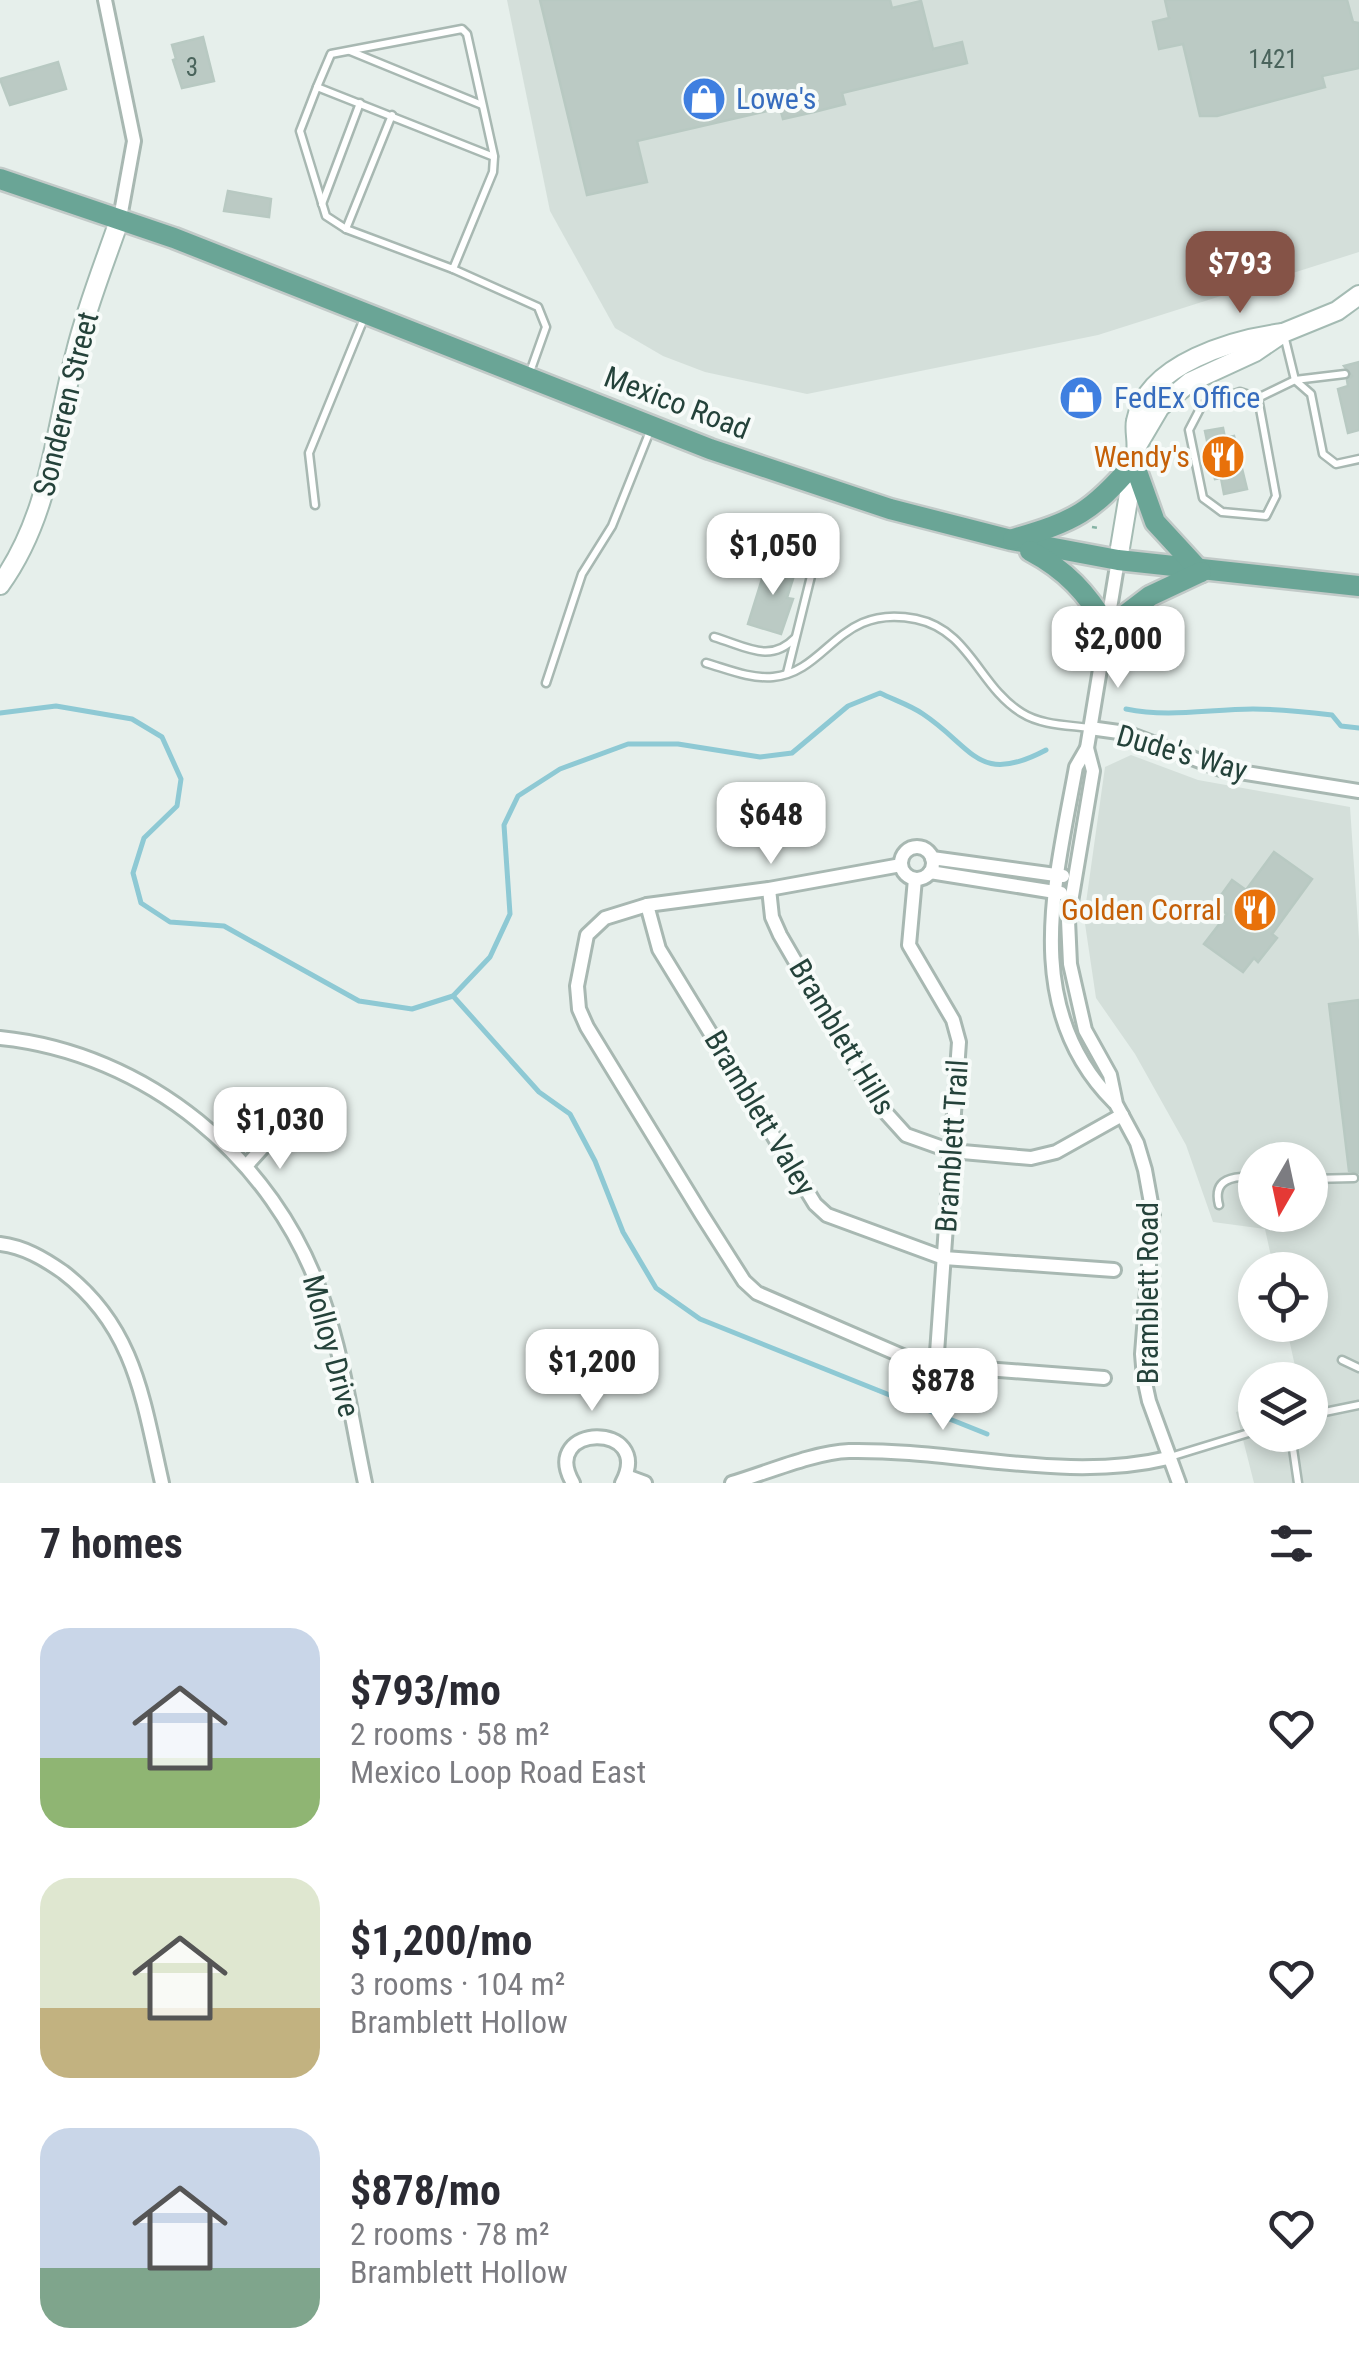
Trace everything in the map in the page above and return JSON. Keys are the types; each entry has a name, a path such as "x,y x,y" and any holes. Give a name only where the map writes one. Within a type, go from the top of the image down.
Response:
{"main road":[{"name":"Mexico Road","path":"0,179 120,218 823,489 1011,540 1118,560 1201,572 1359,586"},
{"path":"1011,540 1078,518 1103,499 1135,455"},
{"path":"1011,540 1059,567 1082,588 1108,628 1150,596 1201,572 1155,522 1135,455"}],"street":[{"path":"105,0 134,141 120,218"},
{"name":"Sonderen Street","path":"2,582 34,524 50,482 76,350 120,218"},
{"path":"1118,560 1135,455 1136,420 1146,400 1170,373 1208,350 1252,337 1284,334 1337,311 1359,295"},
{"name":"Bramblett Road","path":"1118,560 1087,748 1076,767 1050,916 1052,970 1065,1024 1092,1080 1119,1110"},
{"name":"Dude's Way","path":"1090,728 1126,734 1221,769 1359,791"},
{"name":"Bramblett Road","path":"1087,748 1093,771 1073,878 1068,944 1074,991 1085,1030 1110,1074 1119,1110 1137,1144 1151,1197 1152,1254 1142,1354 1149,1401 1179,1483"},
{"path":"931,865 924,848 912,848 902,855 904,873 916,879 931,865 1073,878"},
{"path":"901,865 769,889 647,905 606,918 587,935 580,958 579,1009 702,1215 744,1281 756,1293 921,1364 1104,1378"},
{"path":"931,865 1071,894"},
{"name":"Bramblett Trail","path":"916,879 909,945 953,1020 959,1042 936,1367"},
{"name":"Bramblett Hills","path":"769,889 772,918 780,935 890,1122 906,1135 951,1151 1045,1156 1119,1110"},
{"name":"Bramblett Valey","path":"647,905 660,949 815,1204 840,1221 944,1258 1114,1270"},
{"name":"Molloy Drive","path":"0,1038 67,1051 132,1076 178,1104 246,1166 302,1248 322,1298 364,1483"},
{"path":"217,1136 243,1109 264,1105 272,1110 278,1118 275,1134 246,1166"},
{"path":"0,1244 50,1263 95,1299 106,1315 138,1378 162,1483"},
{"path":"573,1483 567,1467 572,1448 597,1435 616,1442 624,1450 624,1480 645,1483"},
{"path":"732,1483 844,1451 918,1452 1090,1468 1128,1468 1168,1458"}],"lane":[{"path":"453,270 492,172 494,157 468,34 462,28 331,54 300,131 321,206 336,225 538,307 546,327 527,378"},
{"path":"349,50 483,106"},
{"path":"317,87 494,157"},
{"path":"321,206 360,103"},
{"path":"346,229 392,114"},
{"path":"315,505 309,453 365,315"},
{"path":"1284,334 1296,380 1310,394 1323,454 1336,464 1359,459"},
{"path":"1258,398 1276,496 1266,516 1222,512 1202,498 1189,430 1202,405 1240,392 1258,398 1296,380 1346,374"},
{"path":"546,683 582,574 612,526 652,426"},
{"path":"706,663 753,677 786,674 814,572 811,558 747,534"},
{"name":"Dude's Way","path":"786,674 850,626 873,618 917,619 961,642 983,674 1016,710 1042,721 1090,728"},
{"path":"714,636 768,653 782,651 796,636"},
{"path":"1218,1205 1217,1190 1222,1182 1238,1178"},
{"path":"1328,1179 1356,1178"},
{"path":"1342,1360 1359,1368"},
{"path":"1328,1411 1359,1405"},
{"path":"1168,1458 1238,1436"},
{"path":"1293,1452 1298,1483"}],"path":[{"path":"1090,526 1104,529"}],"shaded area":[{"path":"507,0 1359,0 1359,252 1098,335 807,394 705,372 663,356 615,328 550,211"},
{"path":"1131,755 1198,780 1350,807 1359,940 1359,1483 1254,1483 1246,1452 1328,1452 1328,1362 1294,1362 1290,1342 1328,1342 1328,1252 1270,1252 1266,1232 1328,1232 1328,1142 1238,1142 1238,1225 1213,1222 1186,1145 1135,1054 1096,998 1084,917 1105,767"}],"building":[{"name":"Lowe's","path":"540,0 890,0 892,8 921,1 933,49 962,42 967,63 842,93 845,104 814,112 783,119 780,108 637,141 647,182 587,195"},
{"path":"1165,0 1347,0 1353,22 1359,23 1359,68 1322,76 1325,87 1217,116 1200,116 1183,44 1159,49 1153,22 1169,18"},
{"path":"203,37 214,81 182,88 172,45"},
{"path":"58,62 66,89 10,105 0,79"},
{"path":"228,191 271,199 269,217 224,211"},
{"path":"1359,362 1359,430 1348,433 1338,389 1348,386 1347,380 1352,376 1344,366"},
{"name":"Wendy's","path":"1223,428 1225,438 1234,436 1247,489 1224,494 1221,478 1215,479 1205,431"},
{"path":"768,560 796,569 787,598 793,599 781,634 748,624"},
{"name":"Golden Corral","path":"1274,852 1312,879 1272,934 1277,938 1258,962 1254,958 1243,972 1204,944 1227,914 1214,905 1232,880 1246,890"},
{"path":"1359,1000 1359,1173 1349,1171 1329,1004"}],"waterway":[{"path":"0,713 56,706 132,719 162,737 181,779 177,806 144,838 133,873 141,903 170,922 224,926 359,1001 412,1009 453,996 490,957 510,914 504,825 518,796 560,769 628,744 678,744 760,757 792,753 848,706 880,693 918,711 966,750 991,763 1023,760 1046,750"},
{"path":"1126,709 1158,713 1293,711 1332,715 1341,726 1359,728"},
{"path":"453,996 539,1092 570,1114 595,1161 623,1232 656,1288 700,1319 987,1434"}],"place":[{"name":"Lowe's","path":"704,99"},
{"name":"FedEx Office","path":"1081,398"},
{"name":"Wendy's","path":"1223,457"},
{"name":"Golden Corral","path":"1255,910"}]}
